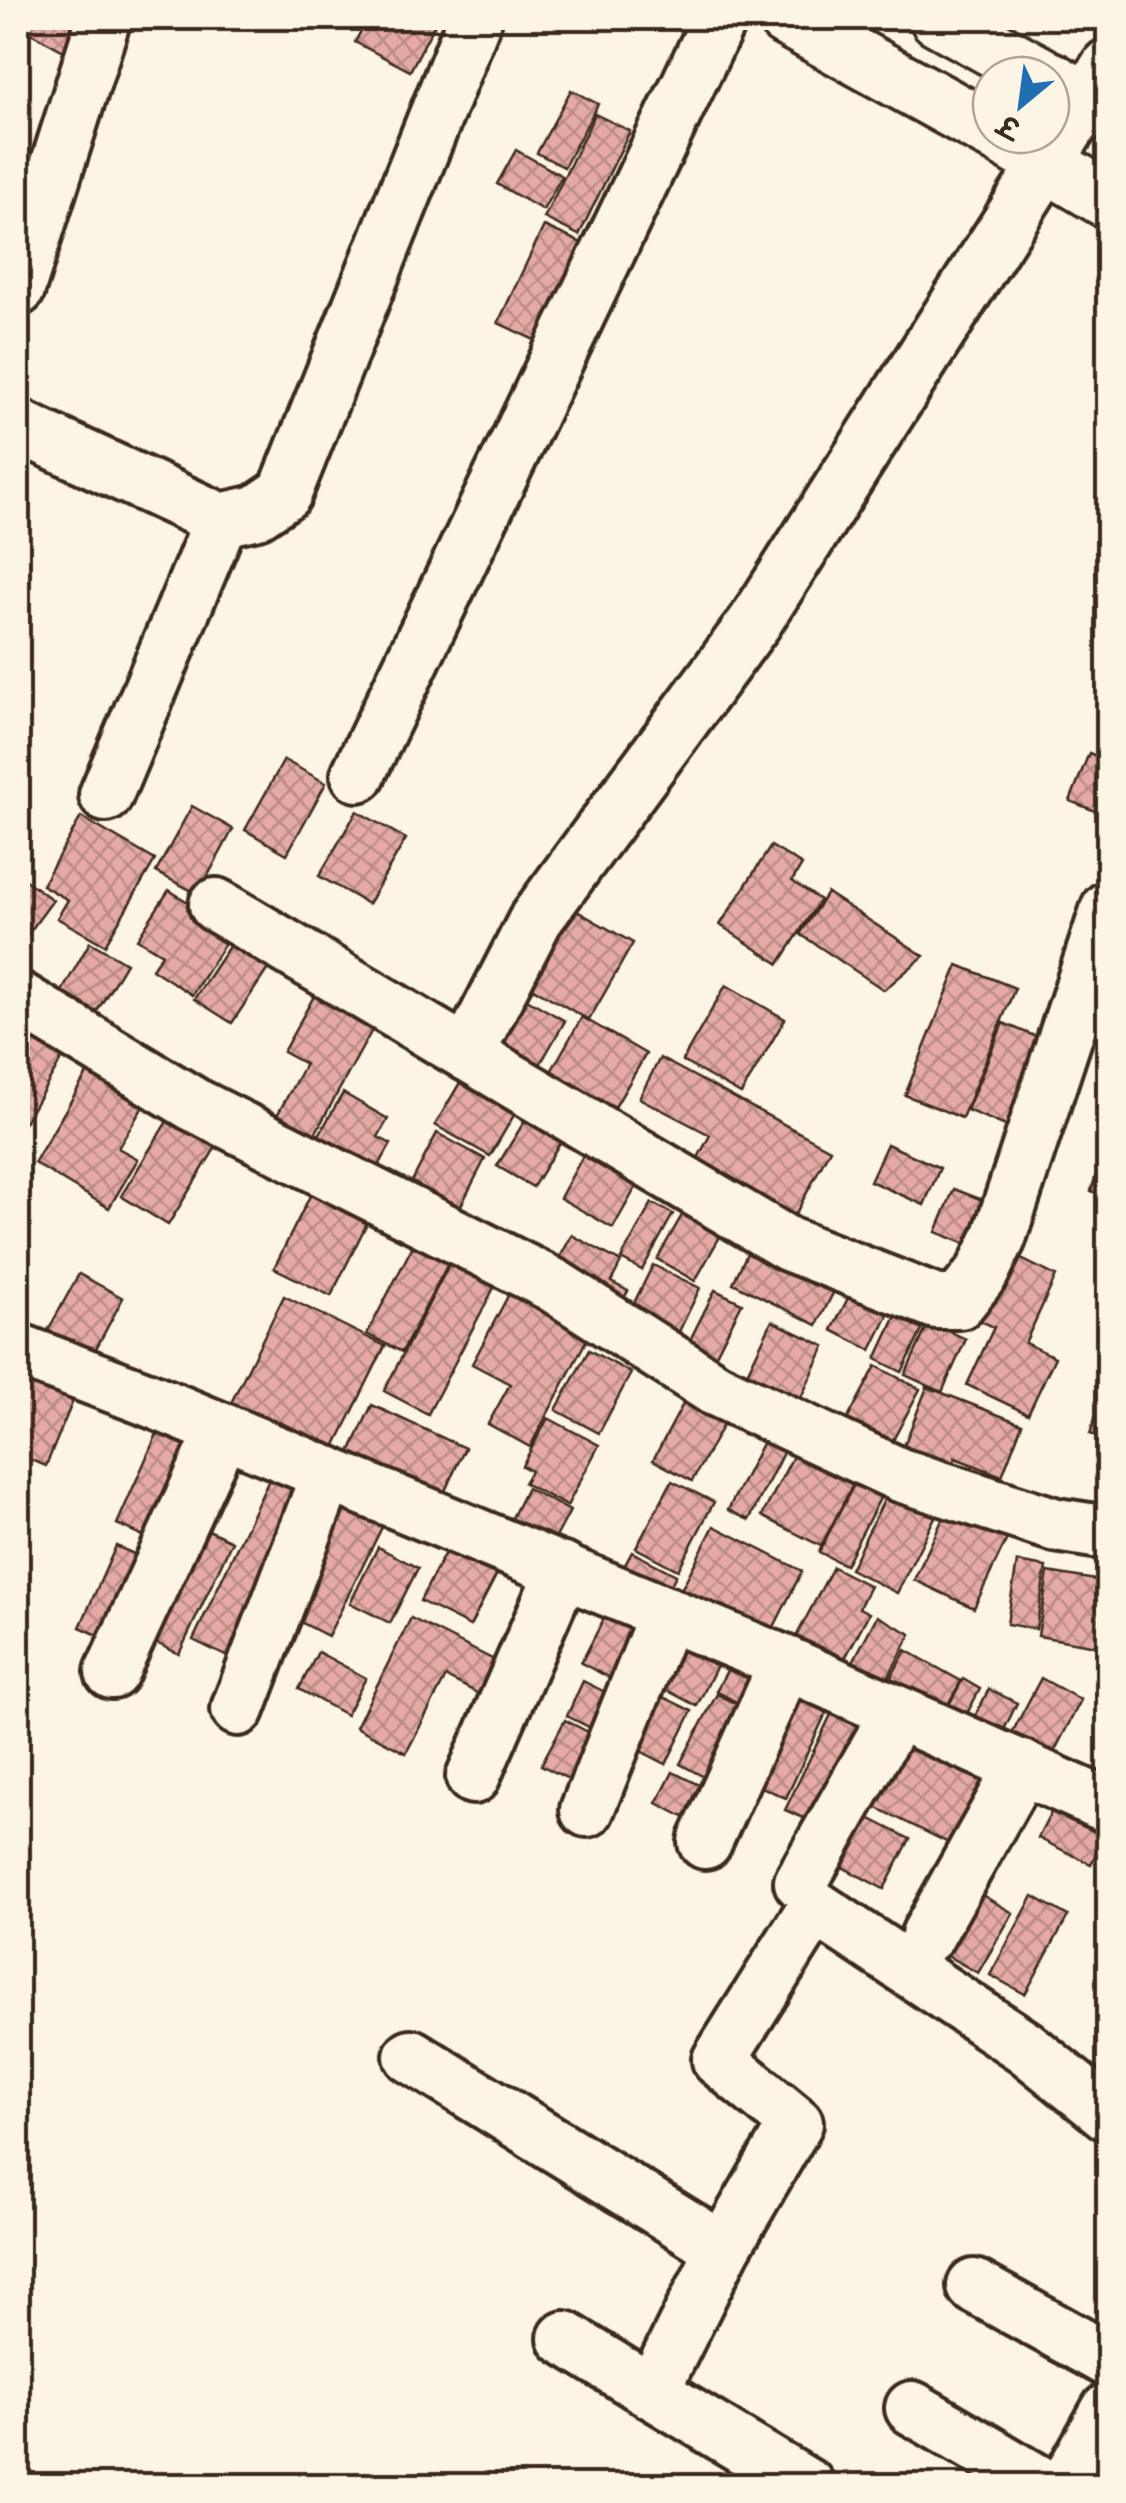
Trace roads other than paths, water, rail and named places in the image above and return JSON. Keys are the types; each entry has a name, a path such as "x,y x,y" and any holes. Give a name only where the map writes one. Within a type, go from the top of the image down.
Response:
{"main road":[{"path":"786,18 971,120"},
{"path":"938,18 1079,87"},
{"path":"1034,155 1108,200"}],"street":[{"path":"18,288 104,18"},
{"path":"18,426 221,520 257,512 285,493 475,18"},
{"path":"358,774 720,18"},
{"path":"467,1054 536,919 755,622 1048,163 1079,87"},
{"path":"106,795 221,520"},
{"path":"216,906 788,1244 936,1302 960,1302 982,1273 999,1238 1108,908"},
{"path":"18,998 193,1104 553,1284 716,1389 900,1475 1056,1525 1108,1533"},
{"path":"18,1350 223,1430 786,1663 1108,1806"},
{"path":"112,1672 223,1430"},
{"path":"238,1708 328,1473"},
{"path":"473,1777 563,1570"},
{"path":"587,1810 666,1613"},
{"path":"705,1842 786,1663"},
{"path":"801,1882 896,1713"},
{"path":"928,1935 1022,1766"},
{"path":"652,2392 724,2249 796,2123 719,2060 815,1907 1025,2047 1108,2114"},
{"path":"411,2056 724,2249"},
{"path":"974,2286 1108,2360"},
{"path":"566,2338 808,2486"},
{"path":"912,2408 1045,2486"},
{"path":"1066,2486 1108,2410"}]}
